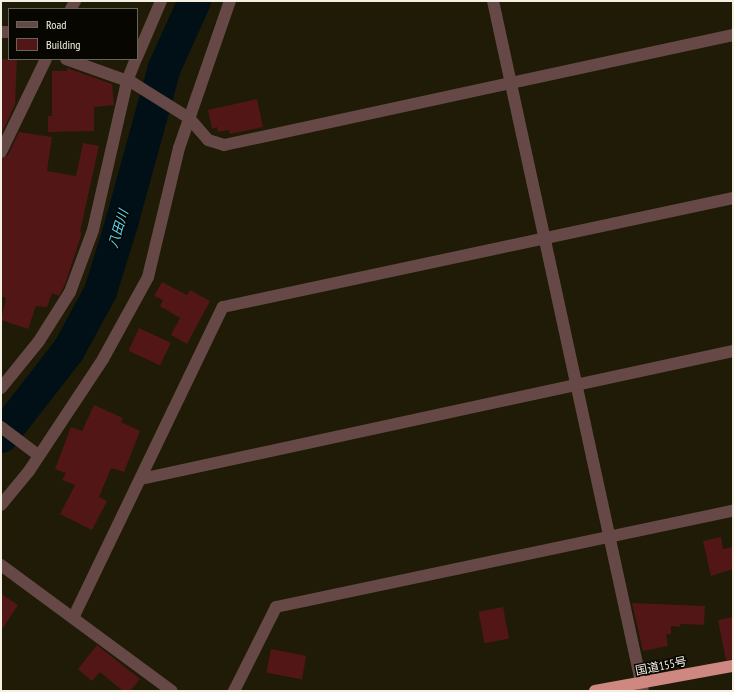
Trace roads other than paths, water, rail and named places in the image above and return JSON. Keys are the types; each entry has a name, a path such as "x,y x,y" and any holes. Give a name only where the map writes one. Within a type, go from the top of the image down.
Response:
{"highway":[{"name":"国道155号","path":"595,691 643,688 733,666"}],"street":[{"path":"138,53 161,1"},
{"path":"1,505 29,471 38,455 103,358 148,277 187,117 230,1"},
{"path":"493,1 643,688"},
{"path":"69,60 130,82 187,117 208,140 224,145 511,81 733,35"},
{"path":"1,152 46,60"},
{"path":"1,388 39,341 70,292 93,230 136,60"},
{"path":"74,616 223,307 733,198"},
{"path":"141,479 733,351"},
{"path":"1,426 38,455"},
{"path":"234,691 276,606 733,511"},
{"path":"1,565 74,616 172,691"}],"waterway":[{"name":"八田川","path":"1,436 68,350 100,291 121,223 164,67 194,1"}]}
